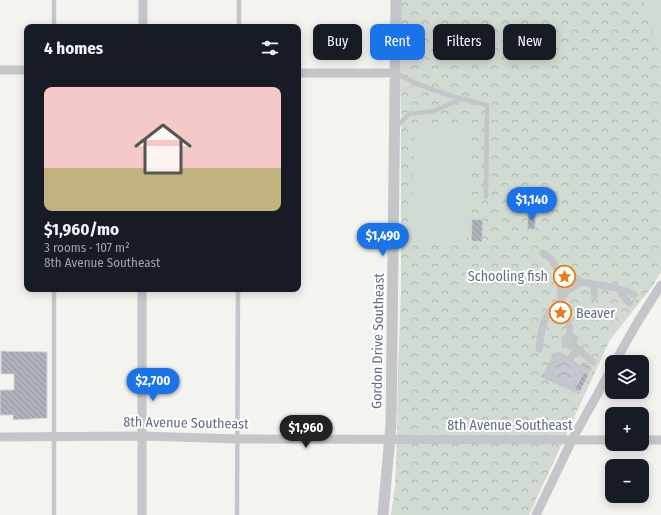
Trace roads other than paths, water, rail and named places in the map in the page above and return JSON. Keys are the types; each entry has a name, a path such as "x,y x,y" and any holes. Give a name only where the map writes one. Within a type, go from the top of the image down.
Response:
{"street":[{"path":"143,0 143,24"},
{"name":"Gordon Drive Southeast","path":"383,515 390,439 394,313 396,0"},
{"path":"0,70 24,70"},
{"path":"301,73 395,74"},
{"path":"539,349 545,320 552,309 557,305 561,296 558,271 552,259 542,253"},
{"path":"558,271 578,279 581,282 618,288 634,295"},
{"path":"561,296 581,282"},
{"path":"594,285 594,296"},
{"path":"619,355 661,285"},
{"path":"624,291 622,295 629,303"},
{"path":"142,292 142,515"},
{"path":"557,305 566,318 569,326 568,337 565,339 565,343 568,346 575,346 593,362"},
{"path":"569,361 575,346"},
{"path":"557,356 569,361 579,370 570,386 547,376 557,356"},
{"path":"536,515 573,438 605,381"},
{"name":"8th Avenue Southeast","path":"0,437 142,436 237,439 573,438 605,440"},
{"path":"649,440 661,440"}],"lane":[{"path":"54,0 54,24"},
{"path":"239,0 239,24"},
{"path":"395,74 409,81 461,99 487,105 486,197"},
{"path":"395,128 409,114 434,111 461,99"},
{"path":"54,292 54,515"},
{"path":"237,515 238,292"}],"water":[{"path":"560,352 580,366 583,362 592,368 579,394 541,377 554,354"}],"place":[{"name":"Schooling fish","path":"564,276"},
{"name":"Beaver","path":"561,313"}]}
